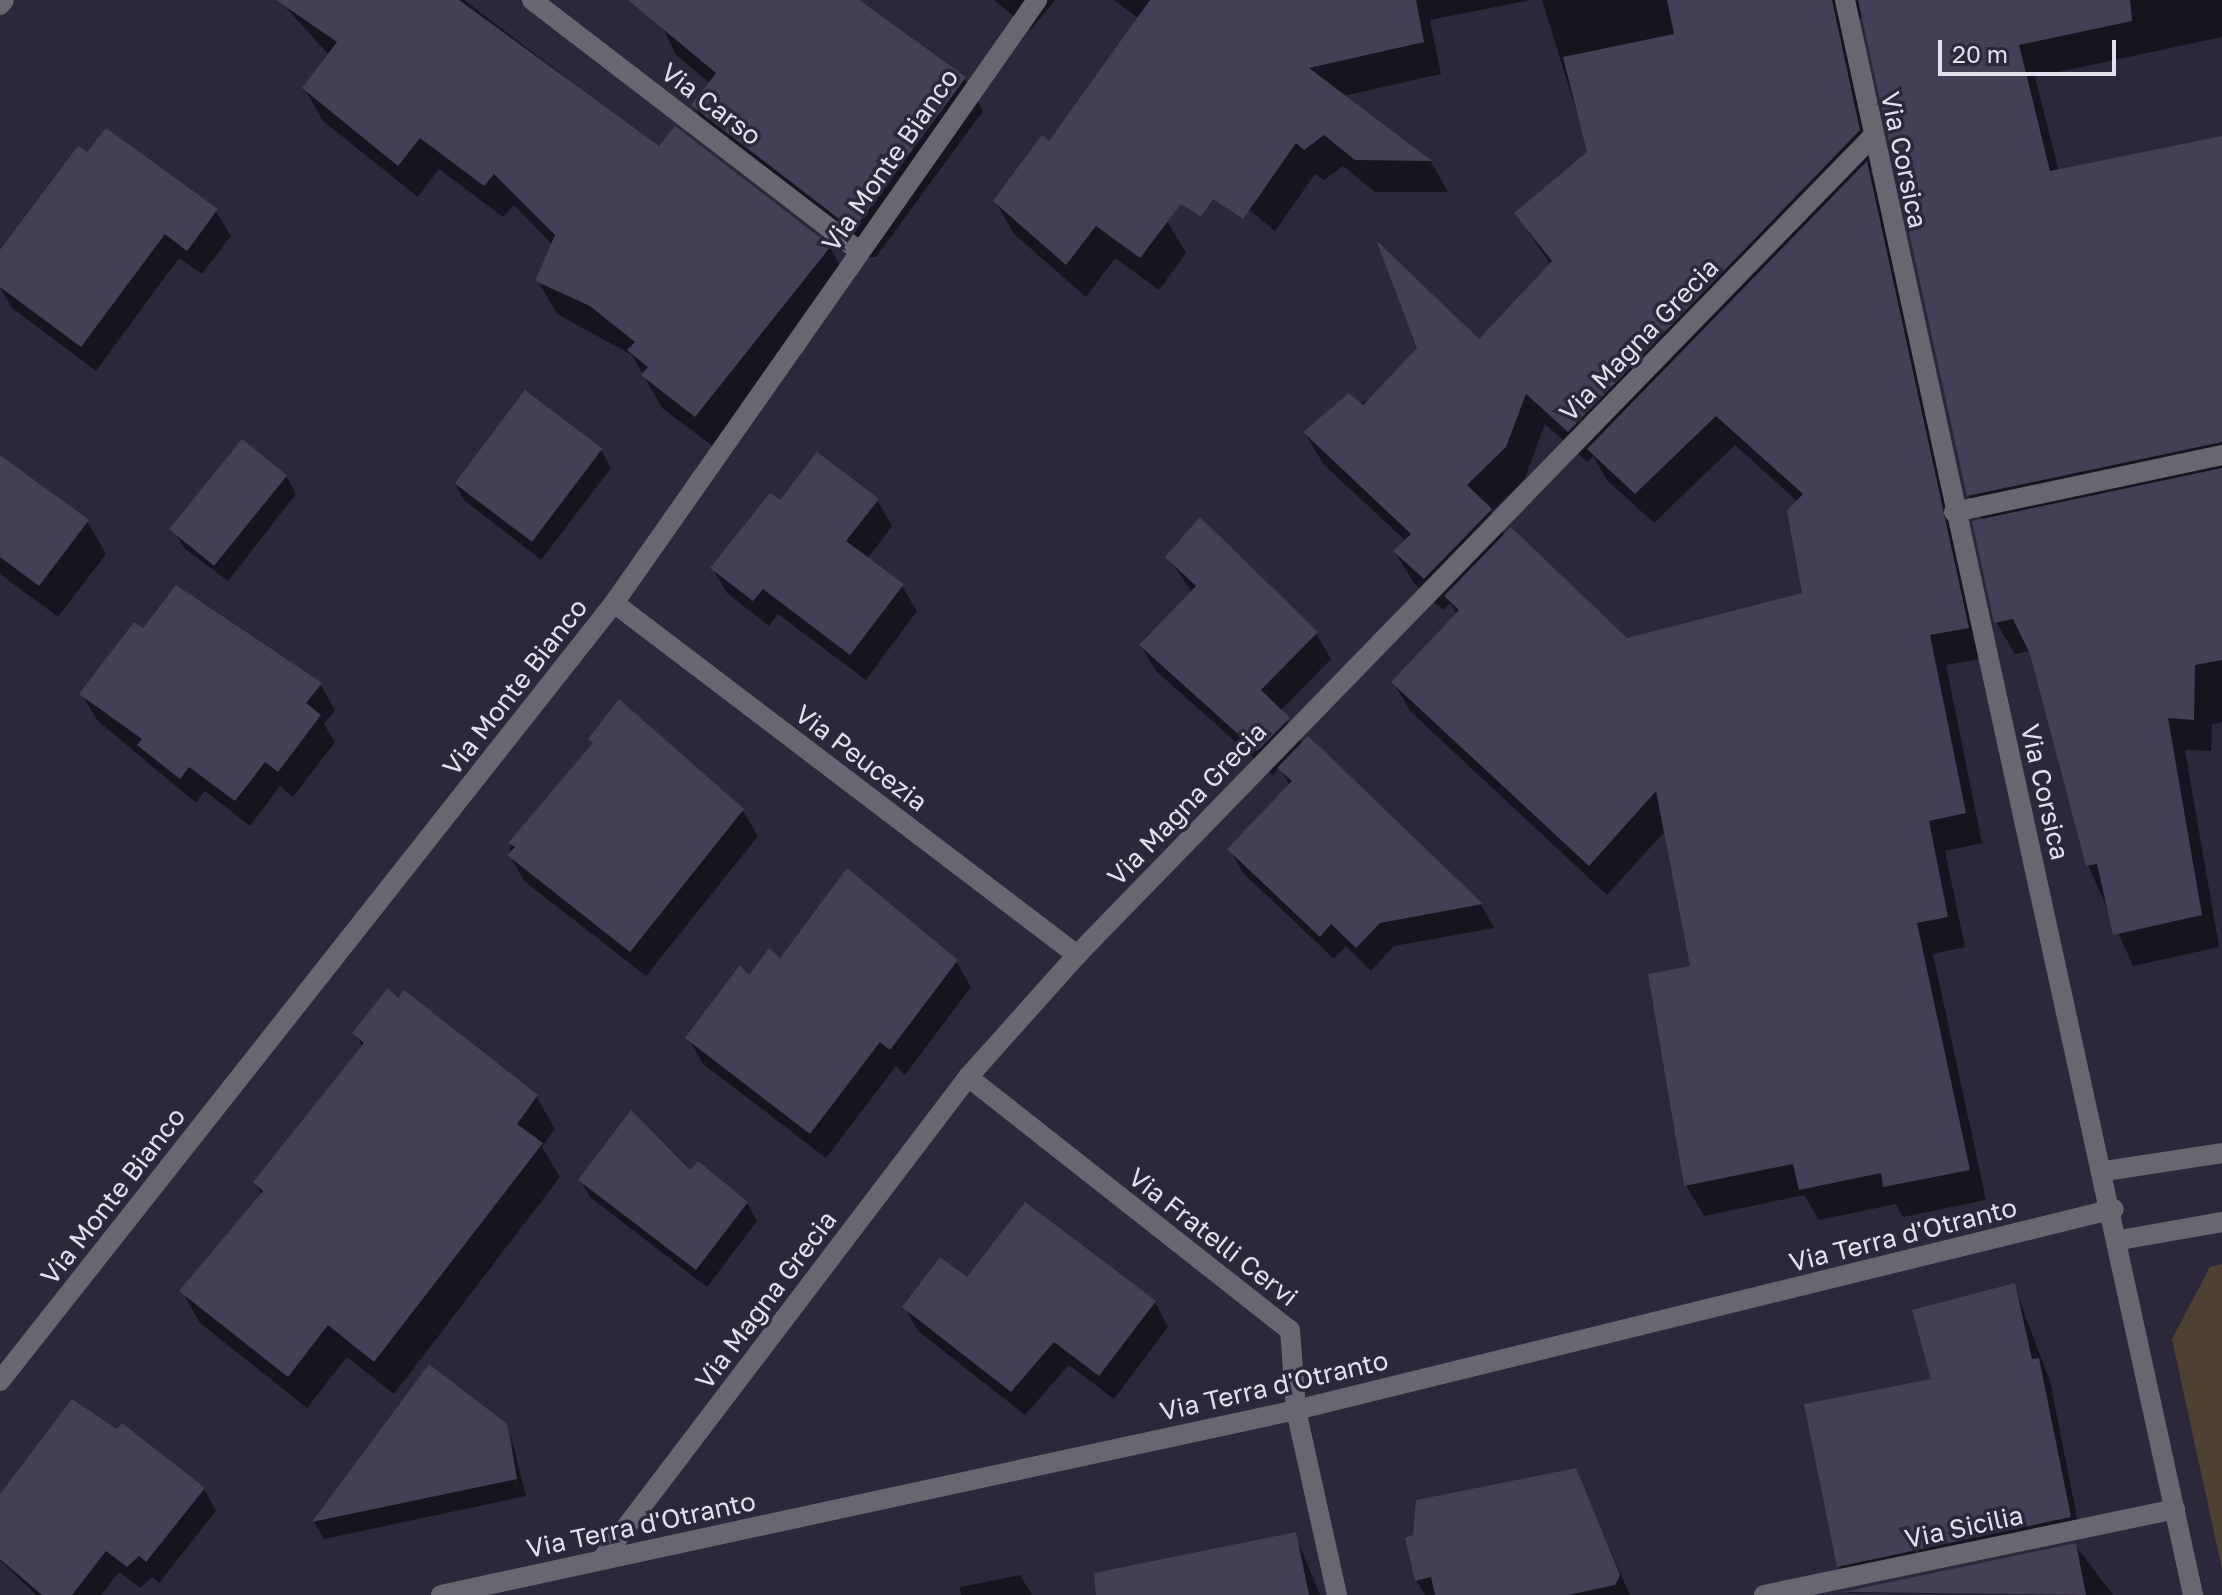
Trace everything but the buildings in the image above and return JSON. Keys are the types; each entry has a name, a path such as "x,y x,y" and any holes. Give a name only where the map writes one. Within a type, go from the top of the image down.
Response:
{"street":[{"path":"0,5 4,0"},
{"name":"Via Carso","path":"532,0 858,250"},
{"name":"Via Monte Bianco","path":"0,1381 614,603 858,250 1037,0"},
{"name":"Via Corsica","path":"1845,0 1871,138 1954,512 2114,1209 2193,1595"},
{"name":"Via Magna Grecia","path":"601,1560 968,1077 1077,955 1871,138"},
{"path":"1954,512 2222,455"},
{"name":"Via Peucezia","path":"614,603 1077,955"},
{"name":"Via Fratelli Cervi","path":"968,1077 1290,1330 1296,1410 1337,1595"},
{"path":"2105,1171 2222,1153"},
{"name":"Via Terra d'Otranto","path":"441,1595 1296,1410 2114,1209"},
{"path":"2120,1240 2222,1222"},
{"name":"Via Sicilia","path":"1764,1595 2175,1509"}],"shaded area":[{"path":"2222,1264 2222,1569 2172,1339 2210,1267"}]}
